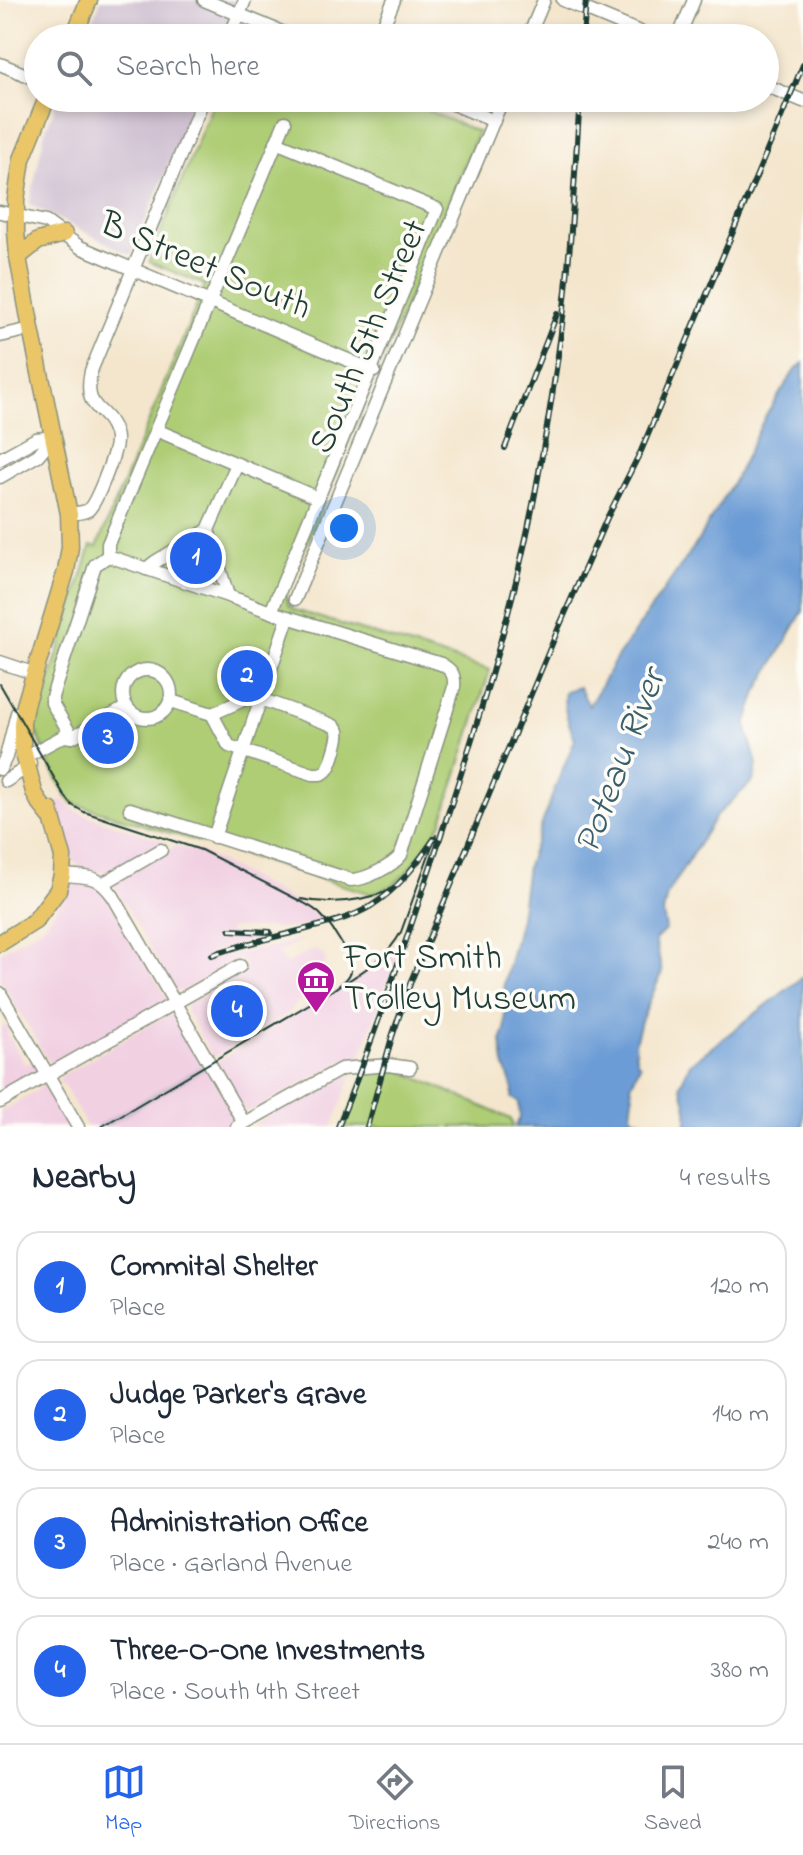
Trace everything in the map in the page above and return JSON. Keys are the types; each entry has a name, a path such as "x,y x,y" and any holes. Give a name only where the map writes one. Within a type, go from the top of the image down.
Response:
{"main road":[{"path":"79,24 89,0"},
{"path":"41,112 22,159 16,200 8,214 69,514 68,561 22,723 34,792 51,817"},
{"path":"18,257 38,241 64,234"},
{"path":"0,943 41,915 58,890 62,875 63,857 49,804 28,751"}],"street":[{"path":"204,0 263,24"},
{"path":"235,24 245,0"},
{"path":"384,24 394,0"},
{"path":"534,24 544,0"},
{"path":"563,0 620,24"},
{"path":"684,24 694,0"},
{"path":"0,64 24,74"},
{"path":"779,91 803,101"},
{"path":"69,514 84,512 93,505 115,451 112,425 91,400 88,381 198,112"},
{"path":"472,112 494,121"},
{"name":"South 5th Street","path":"295,599 498,112"},
{"path":"108,556 108,544 285,122"},
{"path":"271,612 437,209 276,142"},
{"name":"B Street South","path":"8,214 46,222 80,247 388,377"},
{"path":"0,336 31,329"},
{"path":"156,430 318,498"},
{"path":"0,459 36,439 53,437"},
{"path":"0,477 38,455 53,437"},
{"path":"146,569 208,530 237,464"},
{"path":"208,530 228,596"},
{"path":"108,556 288,618 441,664 453,673 454,687 401,855 392,864 358,880 130,809"},
{"path":"72,737 52,703 52,697 95,565 108,556"},
{"path":"214,837 288,618"},
{"path":"0,662 36,674"},
{"path":"152,671 165,678 171,689 171,701 162,713 151,718 137,716 127,707 125,687 134,675 152,671"},
{"path":"2,778 21,701 29,695"},
{"path":"171,701 212,714 252,696 334,726 339,737 328,769 324,773 313,774 229,746 212,714"},
{"path":"2,778 15,768 28,751 67,745 72,737 127,707"},
{"path":"2,778 23,770 28,751"},
{"path":"2,778 25,783 34,792"},
{"path":"104,883 161,850"},
{"path":"62,875 104,883 175,1003 241,1125 341,1069 389,1065 410,1068"},
{"path":"0,1102 240,966"},
{"path":"0,993 78,1127"}],"shaded area":[{"path":"101,0 237,0 228,24 91,24"},
{"path":"53,112 191,112 131,255 32,206 30,202 45,131"},
{"path":"64,799 80,813 167,842 106,872 80,868 68,854 53,804"},
{"path":"176,846 217,860 312,911 323,922 296,928 230,928 228,933 270,935 209,953 210,958 235,950 238,954 303,939 278,953 285,964 317,950 326,961 319,977 314,977 305,995 285,1016 213,1058 186,1010 188,1003 246,967 239,959 182,992 175,991 115,887 120,879"},
{"path":"83,882 103,890 168,1000 60,1062 50,1064 0,979 0,952 39,929 71,886"},
{"path":"401,944 359,1061 342,1062 256,1109 246,1112 242,1109 215,1063 378,964"},
{"path":"168,1014 175,1015 204,1064 94,1127 87,1127 63,1084 59,1083 61,1076"},
{"path":"7,1025 11,1029 7,1033 25,1064 33,1061 38,1074 0,1096 0,1029"},
{"path":"204,1064 208,1068 106,1127 94,1127"},
{"path":"208,1068 235,1119 226,1127 106,1127"},
{"path":"353,1073 332,1127 258,1127 255,1123 326,1083"},
{"path":"41,1085 51,1089 51,1097 69,1127 0,1127 0,1112"}],"green space":[{"path":"209,112 431,112 478,132 286,593 288,605 295,610 490,670 441,824 409,870 392,886 371,894 72,803 52,769 35,728 91,546 97,547 205,285 149,262"},
{"path":"402,1071 511,1119 513,1127 343,1127 366,1072"}],"water":[{"name":"Poteau River","path":"803,363 803,611 757,692 746,725 757,764 754,780 716,816 667,895 663,913 666,929 655,940 662,972 635,1043 636,1059 640,1065 631,1085 631,1114 644,1121 644,1127 515,1127 520,1118 519,1102 512,1098 513,1089 504,1064 501,1041 505,1030 504,984 520,918 527,866 575,740 565,710 565,691 579,687 589,706 616,659 698,541 737,475 765,417 793,373"},
{"path":"803,977 803,1127 686,1127 687,1111 680,1085 690,1064"}],"tram line":[{"path":"0,684 72,805 84,812 201,850 304,903 318,912 329,925 351,965 348,977 333,990 101,1127"},
{"path":"345,983 377,961 401,932 436,835"},
{"path":"301,899 348,901 394,889"}],"railway":[{"path":"584,24 586,0"},
{"path":"367,1127 411,981 559,627 607,518 641,451 803,65"},
{"path":"338,1127 387,997 446,819 476,727 514,588 535,494 559,352 579,112"},
{"path":"505,448 557,314"},
{"path":"212,955 334,922 362,911 398,884 434,839"},
{"path":"230,930 270,932"}],"place":[{"name":"Commital Shelter","path":"196,558"},
{"name":"Judge Parker's Grave","path":"247,676"},
{"name":"Administration Office","path":"108,738"},
{"name":"Three-O-One Investments","path":"237,1011"},
{"name":"Fort Smith Trolley Museum","path":"316,1014"}]}
